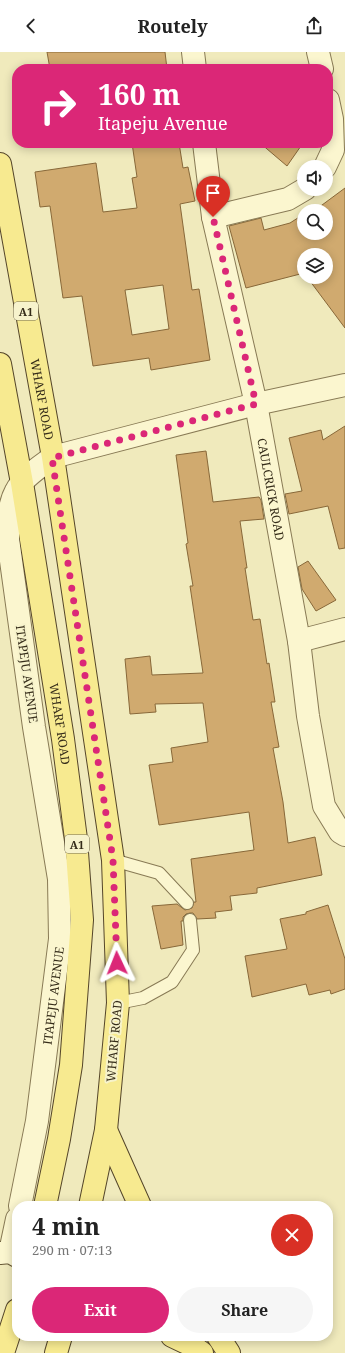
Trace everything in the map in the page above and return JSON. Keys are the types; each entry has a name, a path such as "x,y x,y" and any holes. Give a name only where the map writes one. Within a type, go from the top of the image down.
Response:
{"main road":[{"name":"WHARF ROAD","path":"0,164 52,458 113,860 118,1003 106,1130 91,1201"},
{"name":"WHARF ROAD","path":"0,364 22,483 63,739 76,839 82,920 72,1064 46,1201"},
{"path":"106,1130 138,1201"},
{"path":"3,1353 12,1328"},
{"path":"56,1353 60,1341"},
{"path":"183,1341 202,1353"},
{"path":"221,1341 229,1353"}],"street":[{"path":"193,52 194,64"},
{"path":"318,52 321,64"},
{"name":"CAULCRICK ROAD","path":"205,148 213,217 256,404 299,641 308,716 324,806 343,834"},
{"path":"328,160 333,148"},
{"path":"213,217 288,199 297,194"},
{"name":"ITAPEJU AVENUE","path":"21,1201 37,1121 60,939 60,879 34,727 8,539 8,516 16,490 36,469 52,458 256,404 345,385"},
{"path":"299,641 345,629"},
{"path":"9,1254 12,1241"}],"lane":[{"path":"113,860 159,873 187,903"},
{"path":"118,1003 143,998 172,982 193,950 190,920"}],"building":[{"path":"47,52 165,52 166,64 49,64"},
{"path":"133,148 180,148 183,168 188,167 195,201 180,204 192,290 199,289 210,360 151,370 149,358 93,366 82,296 63,298 50,206 40,207 35,172 96,163 103,212 137,208 132,178 137,177","holes":["163,285 169,329 132,335 125,290"]},
{"path":"266,148 300,148 287,166"},
{"path":"345,188 345,328 312,284 333,284 333,248 297,248 297,275 246,288 229,226 261,218 264,230 290,223 297,218 297,240 333,240 333,204 323,204"},
{"path":"345,426 345,548 339,549 328,506 289,514 285,494 302,491 289,438 321,430 323,440"},
{"path":"206,451 213,502 259,497 261,500 264,519 240,521 253,620 260,619 275,702 271,702 279,747 273,748 283,802 288,843 315,837 322,875 257,888 257,893 230,896 232,910 215,912 216,918 197,919 193,913 186,914 183,917 183,921 181,921 183,945 161,949 152,906 177,904 185,910 192,908 194,902 196,902 191,859 254,850 249,812 159,825 149,765 173,762 171,748 208,742 203,703 155,704 156,712 130,714 125,659 150,656 152,675 203,673 190,586 193,586 186,544 188,543 176,455"},
{"path":"308,561 336,600 316,611 302,589 298,567"},
{"path":"328,905 345,959 345,989 331,994 330,990 309,995 306,984 252,997 245,956 287,949 280,919 306,914 306,912"}],"route":[{"path":"117,963 113,860 52,458 256,404 213,217"}]}
